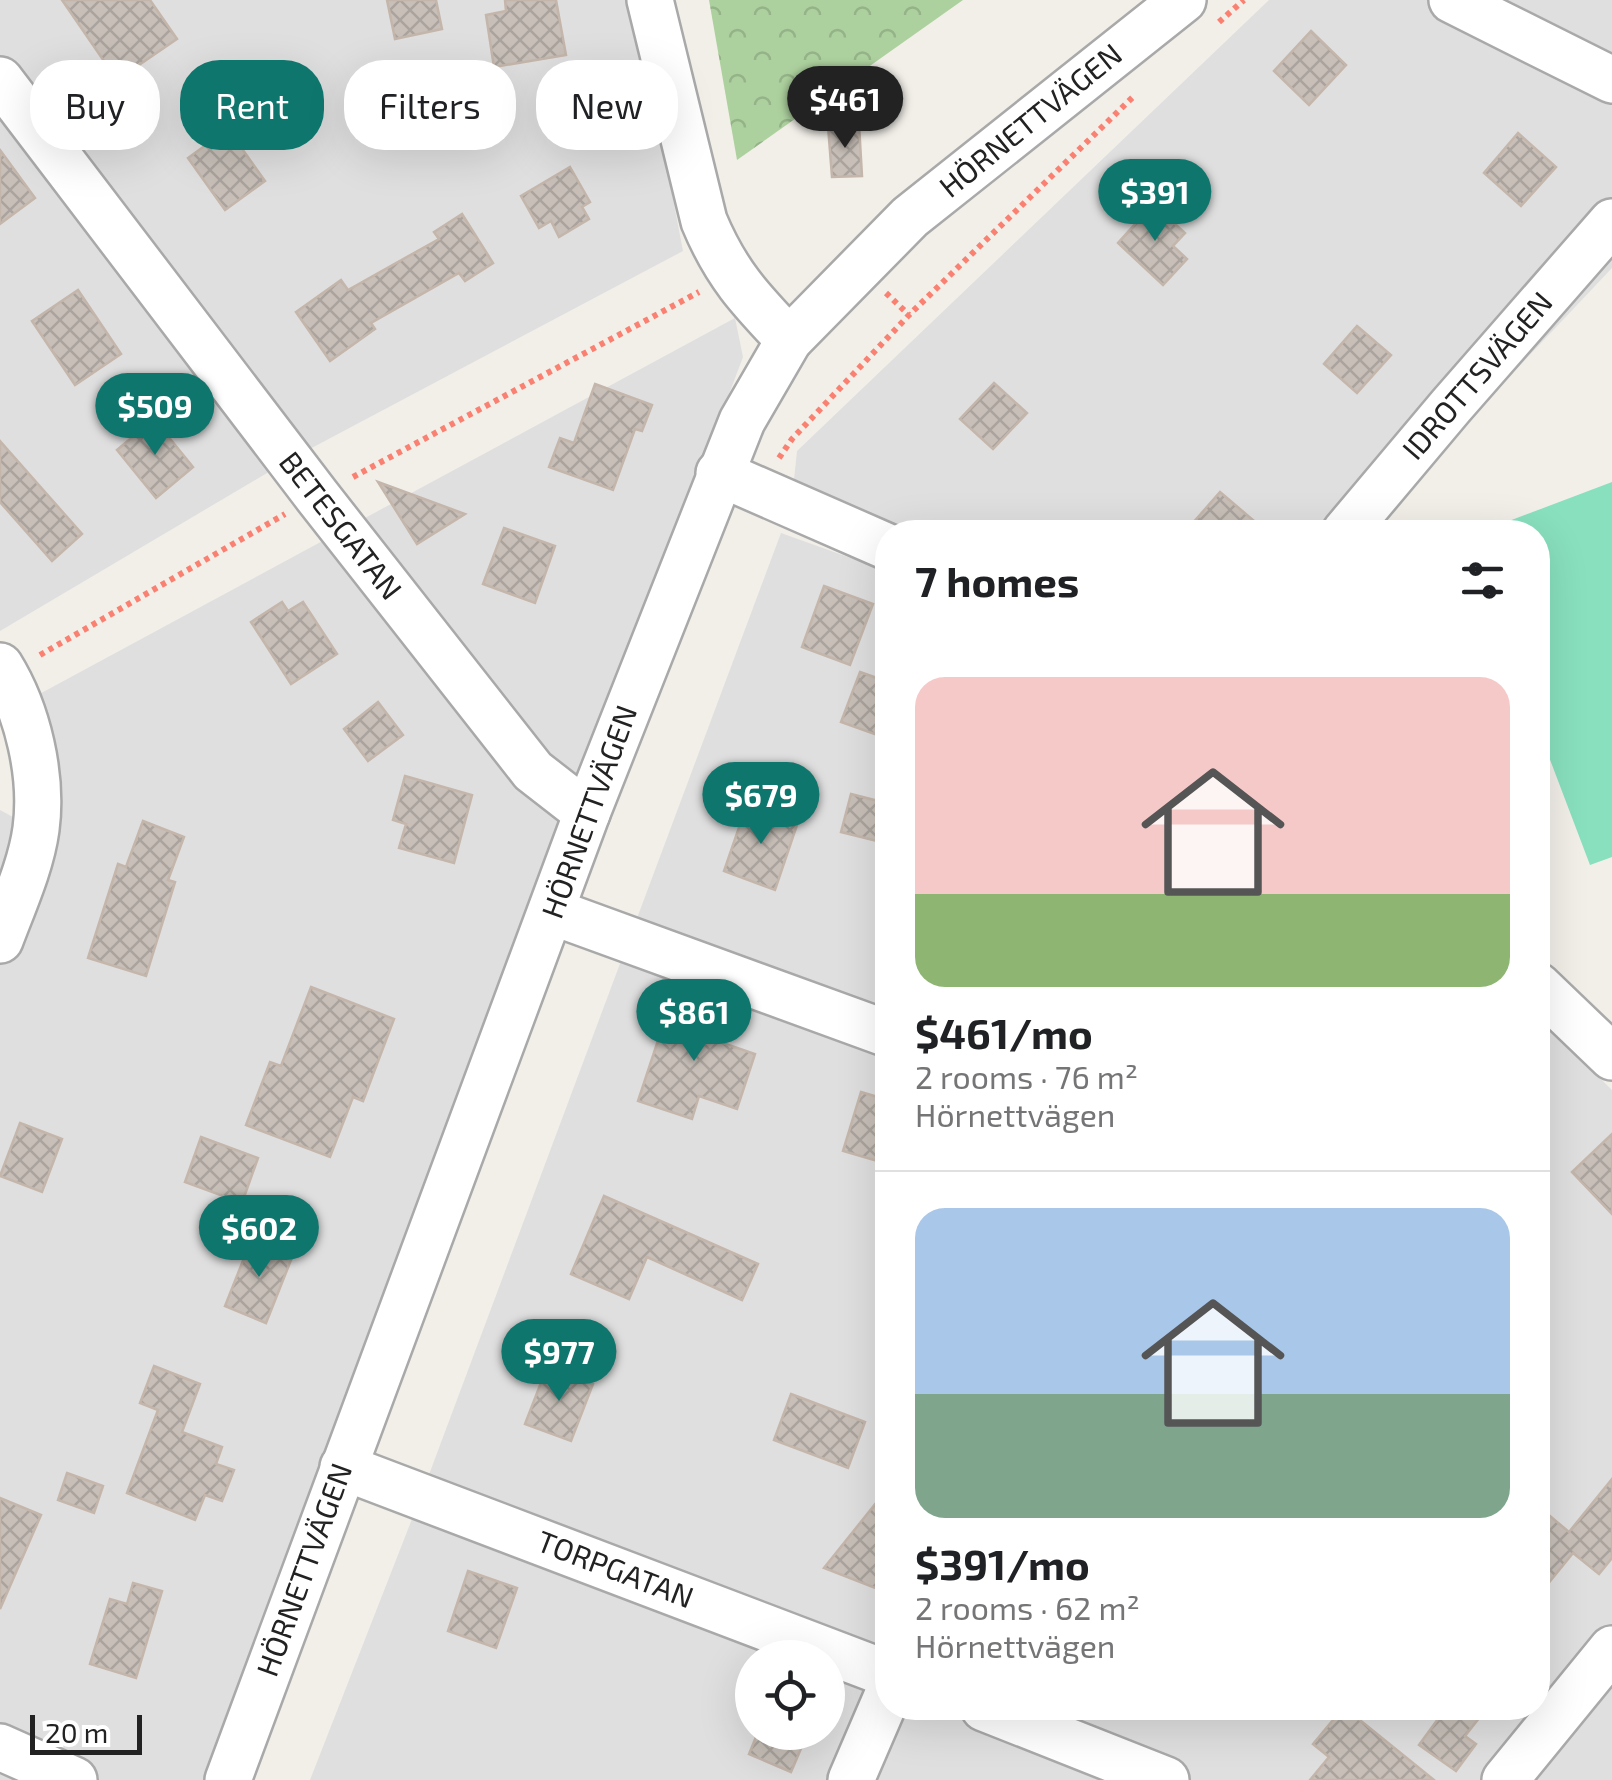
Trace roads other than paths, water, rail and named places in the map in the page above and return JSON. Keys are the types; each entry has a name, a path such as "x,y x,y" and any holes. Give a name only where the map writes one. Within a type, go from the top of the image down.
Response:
{"street":[{"path":"650,0 704,220 731,275 789,340"},
{"path":"1452,0 1612,80"},
{"name":"HÖRNETTVÄGEN","path":"228,1780 587,813 742,421 789,340 910,217 1199,12"},
{"name":"BETESGATAN","path":"0,80 533,772 587,813"},
{"name":"IDROTTSVÄGEN","path":"1355,520 1612,222"},
{"path":"719,473 875,541"},
{"path":"0,940 36,829 34,760 22,704 2,671"},
{"path":"553,912 875,1029"},
{"path":"1550,998 1612,1058"},
{"name":"TORPGATAN","path":"343,1468 875,1669"},
{"path":"1505,1780 1612,1649"},
{"path":"852,1780 877,1720"},
{"path":"1014,1720 1166,1780"},
{"path":"0,1747 74,1780"}]}
